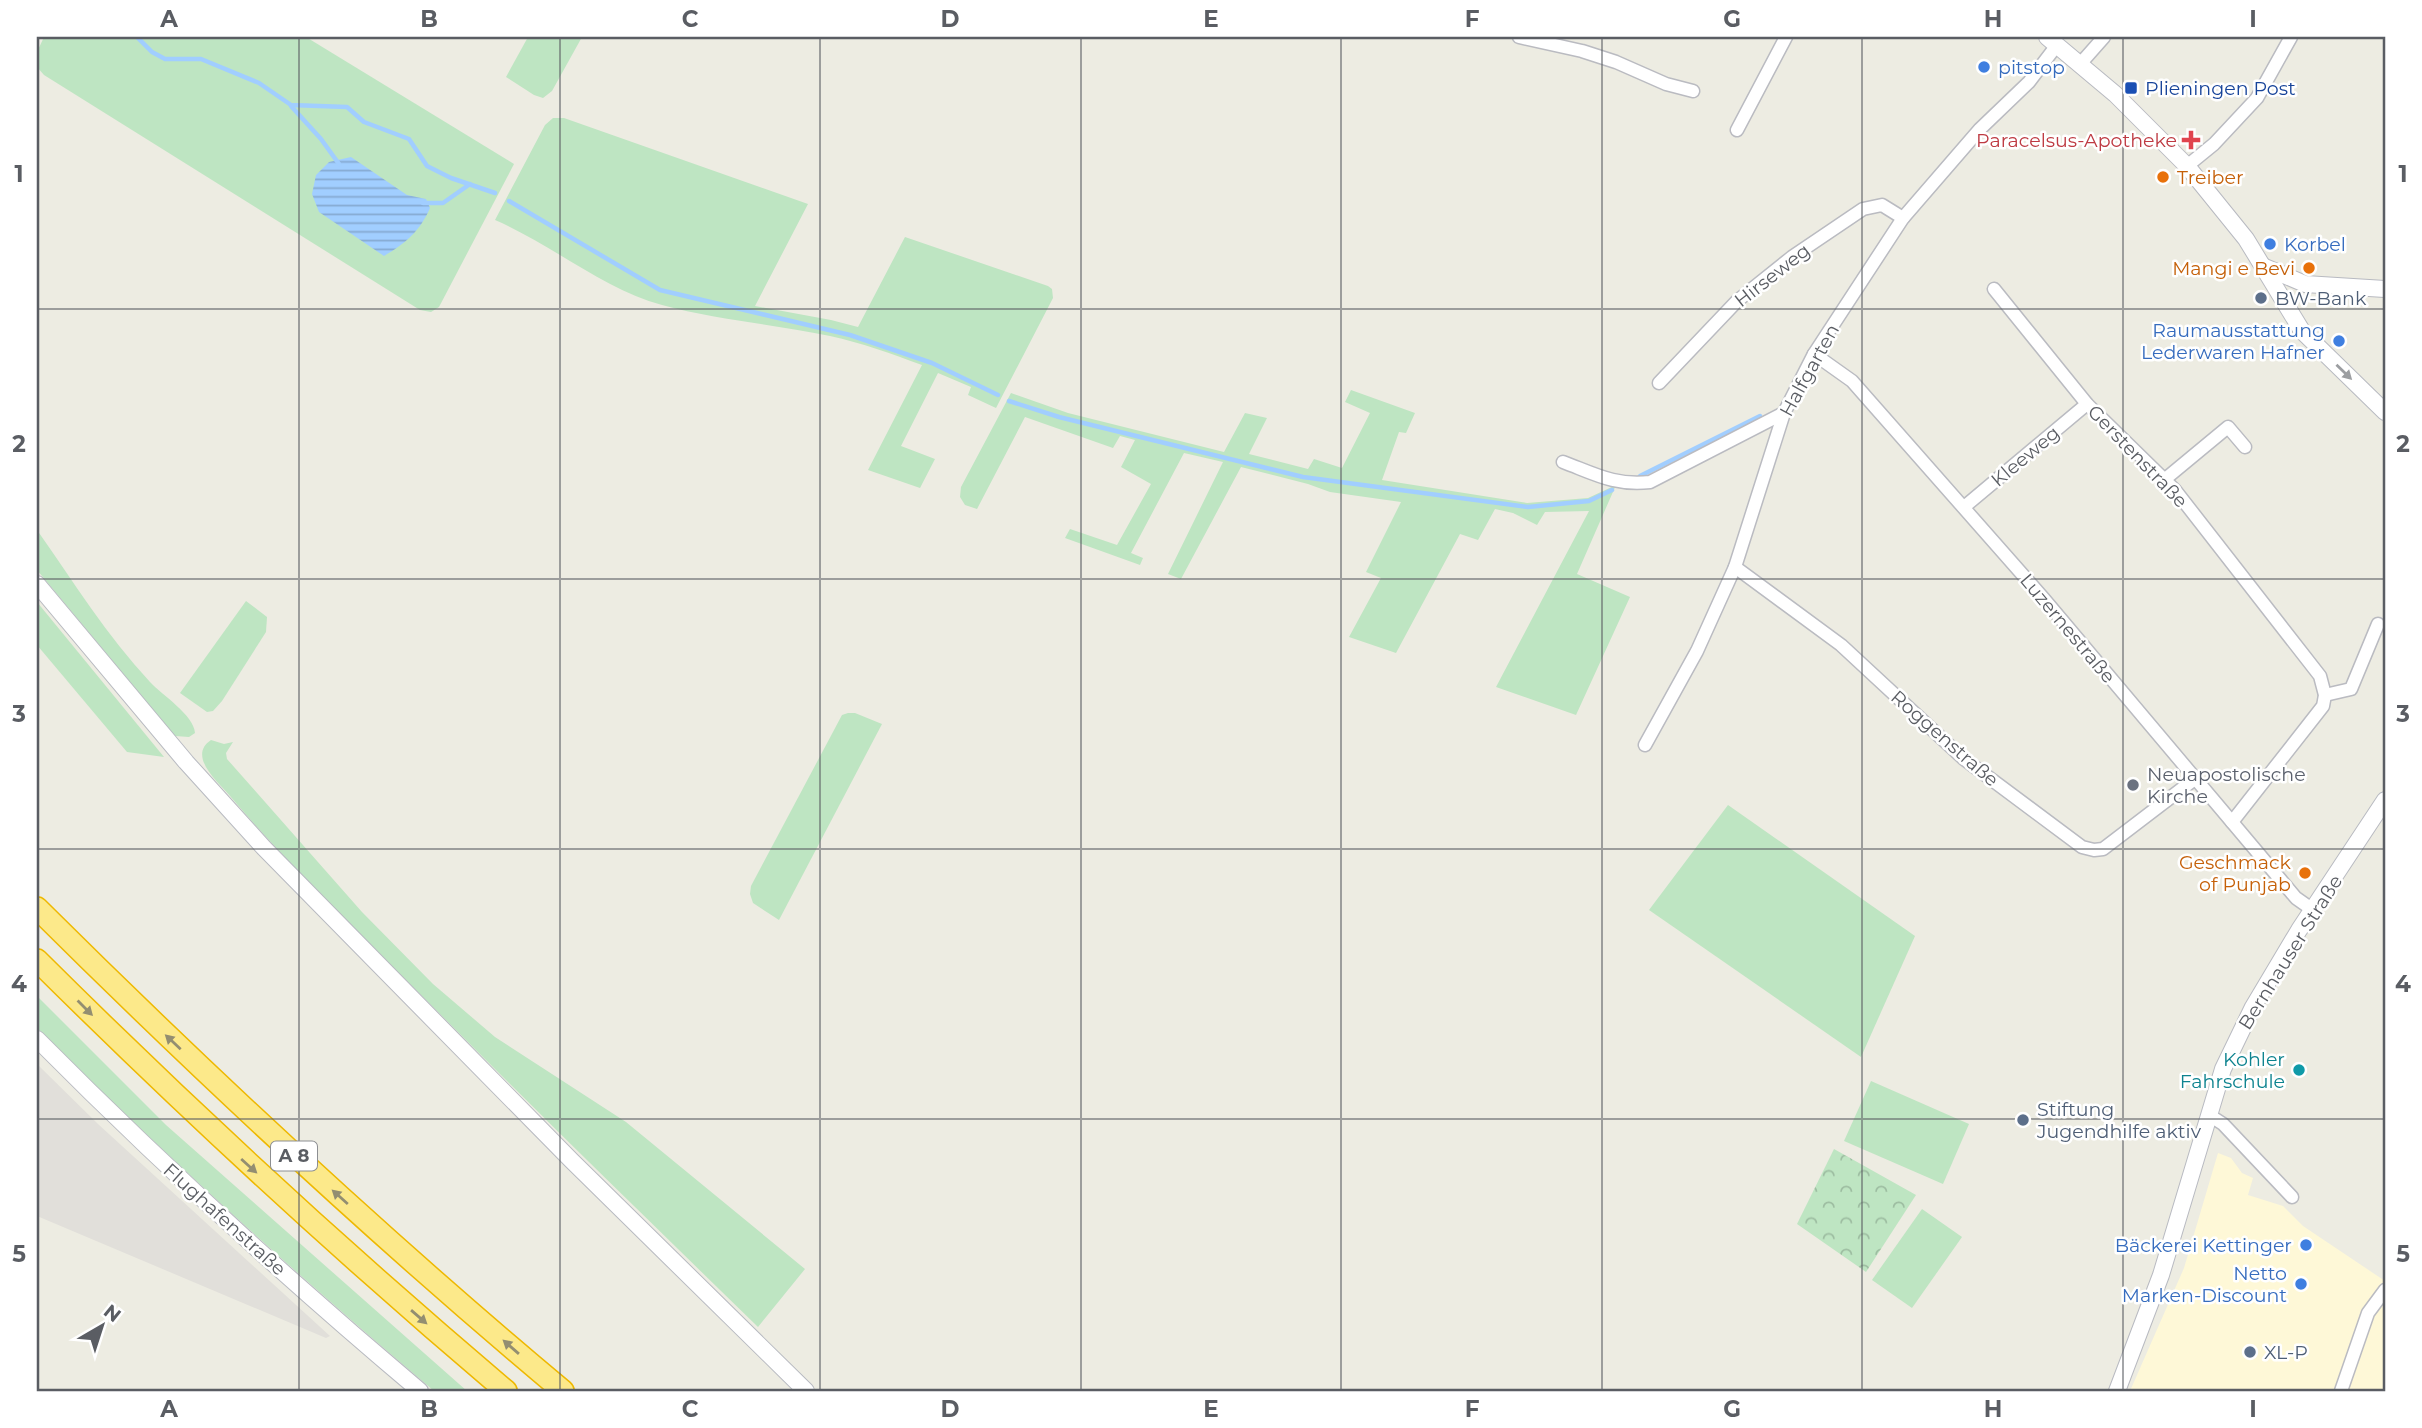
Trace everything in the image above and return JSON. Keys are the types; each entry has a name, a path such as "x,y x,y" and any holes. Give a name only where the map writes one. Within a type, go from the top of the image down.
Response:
{"highway":[{"name":"A 8","path":"37,908 145,1016 335,1193 563,1391"},
{"name":"A 8","path":"37,960 244,1161 354,1261 506,1391"}],"main road":[{"path":"2052,41 2115,94 2188,166 2246,239 2291,314 2311,341 2385,412"},
{"path":"2265,267 2305,284 2385,289"},
{"path":"2291,314 2305,284"},
{"path":"37,584 186,762 264,848 562,1151 806,1391"},
{"name":"Bernhauser Straße","path":"2117,1391 2161,1275 2223,1069 2240,1031 2313,910 2385,800"},
{"name":"Flughafenstraße","path":"37,1039 111,1114 225,1219 420,1391"}],"street":[{"path":"1519,37 1582,51 1616,62 1666,84 1693,90"},
{"path":"1737,130 1786,37"},
{"path":"2081,63 2104,37"},
{"path":"2188,166 2214,144 2257,98 2291,37"},
{"name":"Halfgarten","path":"1645,745 1697,651 1735,567 1784,413 1814,354 1903,218 1980,129 2029,82 2052,41"},
{"name":"Hirseweg","path":"1659,383 1737,301 1792,257 1863,209 1882,205 1903,218"},
{"name":"Gerstenstraße","path":"1994,289 2087,404 2175,490 2320,676 2325,695"},
{"name":"Luzernestraße","path":"1814,354 1852,381 2297,898 2313,910"},
{"name":"Kleeweg","path":"1964,508 2087,404"},
{"path":"1563,462 1618,483 1650,482 1784,413"},
{"path":"2164,480 2228,427 2245,447"},
{"name":"Roggenstraße","path":"1735,567 1841,645 1964,759 2082,846 2094,850 2103,849 2196,778"},
{"path":"2232,822 2323,706 2325,695 2351,689 2378,624"},
{"path":"2209,1115 2223,1124 2292,1197"},
{"path":"2341,1391 2368,1313 2385,1290"}],"shaded area":[{"path":"37,1064 98,1124 330,1336 326,1338 37,1216"},
{"path":"2218,1153 2231,1158 2242,1173 2253,1178 2248,1195 2283,1206 2303,1226 2385,1281 2385,1391 2130,1391 2184,1268"}],"green space":[{"path":"44,37 306,37 514,164 439,307 431,312 420,310 44,75 37,67 37,52"},
{"path":"528,37 582,37 552,91 543,98 506,77"},
{"path":"553,118 564,118 808,204 755,306 858,327 905,237 1048,286 1052,289 1053,298 996,408 968,395 971,387 938,373 901,446 935,459 920,488 868,470 922,365 842,339 704,314 641,298 599,278 537,241 495,220 545,125"},
{"path":"1351,390 1415,413 1406,433 1399,432 1382,480 1527,503 1588,498 1616,485 1577,574 1630,597 1576,715 1496,687 1589,511 1545,512 1537,525 1513,513 1495,509 1478,540 1460,534 1396,653 1349,637 1381,578 1366,572 1401,502 1330,492 1241,467 1181,579 1168,574 1223,462 1184,453 1131,553 1143,558 1140,565 1065,538 1070,529 1117,545 1151,484 1121,467 1135,440 1120,436 1113,448 1025,417 977,509 965,505 960,497 961,487 1011,393 1068,413 1224,452 1245,413 1267,418 1249,454 1308,469 1314,459 1342,468 1370,413 1345,402"},
{"path":"37,530 119,646 150,682 183,712 195,733 189,737 175,736 37,570"},
{"path":"246,601 267,617 266,632 222,701 213,711 207,712 180,693"},
{"path":"37,602 164,757 127,752 37,645"},
{"path":"855,713 882,724 779,920 753,903 751,886 842,715"},
{"path":"211,740 224,744 233,742 226,753 227,759 362,912 433,984 495,1037 626,1122 805,1269 758,1327 505,1079 276,847 207,769 202,754 204,746"},
{"path":"1728,805 1915,936 1861,1057 1649,910"},
{"path":"37,996 166,1125 467,1391 434,1391 232,1214 37,1028"},
{"path":"1871,1081 1969,1124 1943,1184 1844,1141"},
{"path":"1834,1149 1916,1195 1866,1272 1797,1224"},
{"path":"1922,1209 1962,1237 1912,1308 1872,1280"}],"water":[{"path":"351,157 407,195 426,199 430,208 412,236 384,256 319,212 312,194 316,175 329,162"}],"waterway":[{"path":"137,37 152,52 165,59 201,59 259,83 291,105 347,107 364,122 409,139 427,166 451,178 495,193"},
{"path":"291,106 339,164"},
{"path":"423,203 443,203 470,184"},
{"path":"509,201 660,290 850,335 932,363 998,395"},
{"path":"1009,401 1059,417 1303,477 1528,507 1589,501 1612,490"},
{"path":"1640,476 1760,416"}],"place":[{"name":"pitstop","path":"1984,67"},
{"name":"Plieningen Post","path":"2131,88"},
{"name":"Paracelsus-Apotheke","path":"2191,140"},
{"name":"Treiber","path":"2163,177"},
{"name":"Korbel","path":"2270,244"},
{"name":"Mangi e Bevi","path":"2309,268"},
{"name":"BW-Bank","path":"2261,298"},
{"name":"Raumausstattung Lederwaren Hafner","path":"2339,341"},
{"name":"Neuapostolische Kirche","path":"2133,785"},
{"name":"Geschmack of Punjab","path":"2305,873"},
{"name":"Kohler Fahrschule","path":"2299,1070"},
{"name":"Stiftung Jugendhilfe aktiv","path":"2023,1120"},
{"name":"Bäckerei Kettinger","path":"2306,1245"},
{"name":"Netto Marken-Discount","path":"2301,1284"},
{"name":"XL-P","path":"2250,1352"}]}
